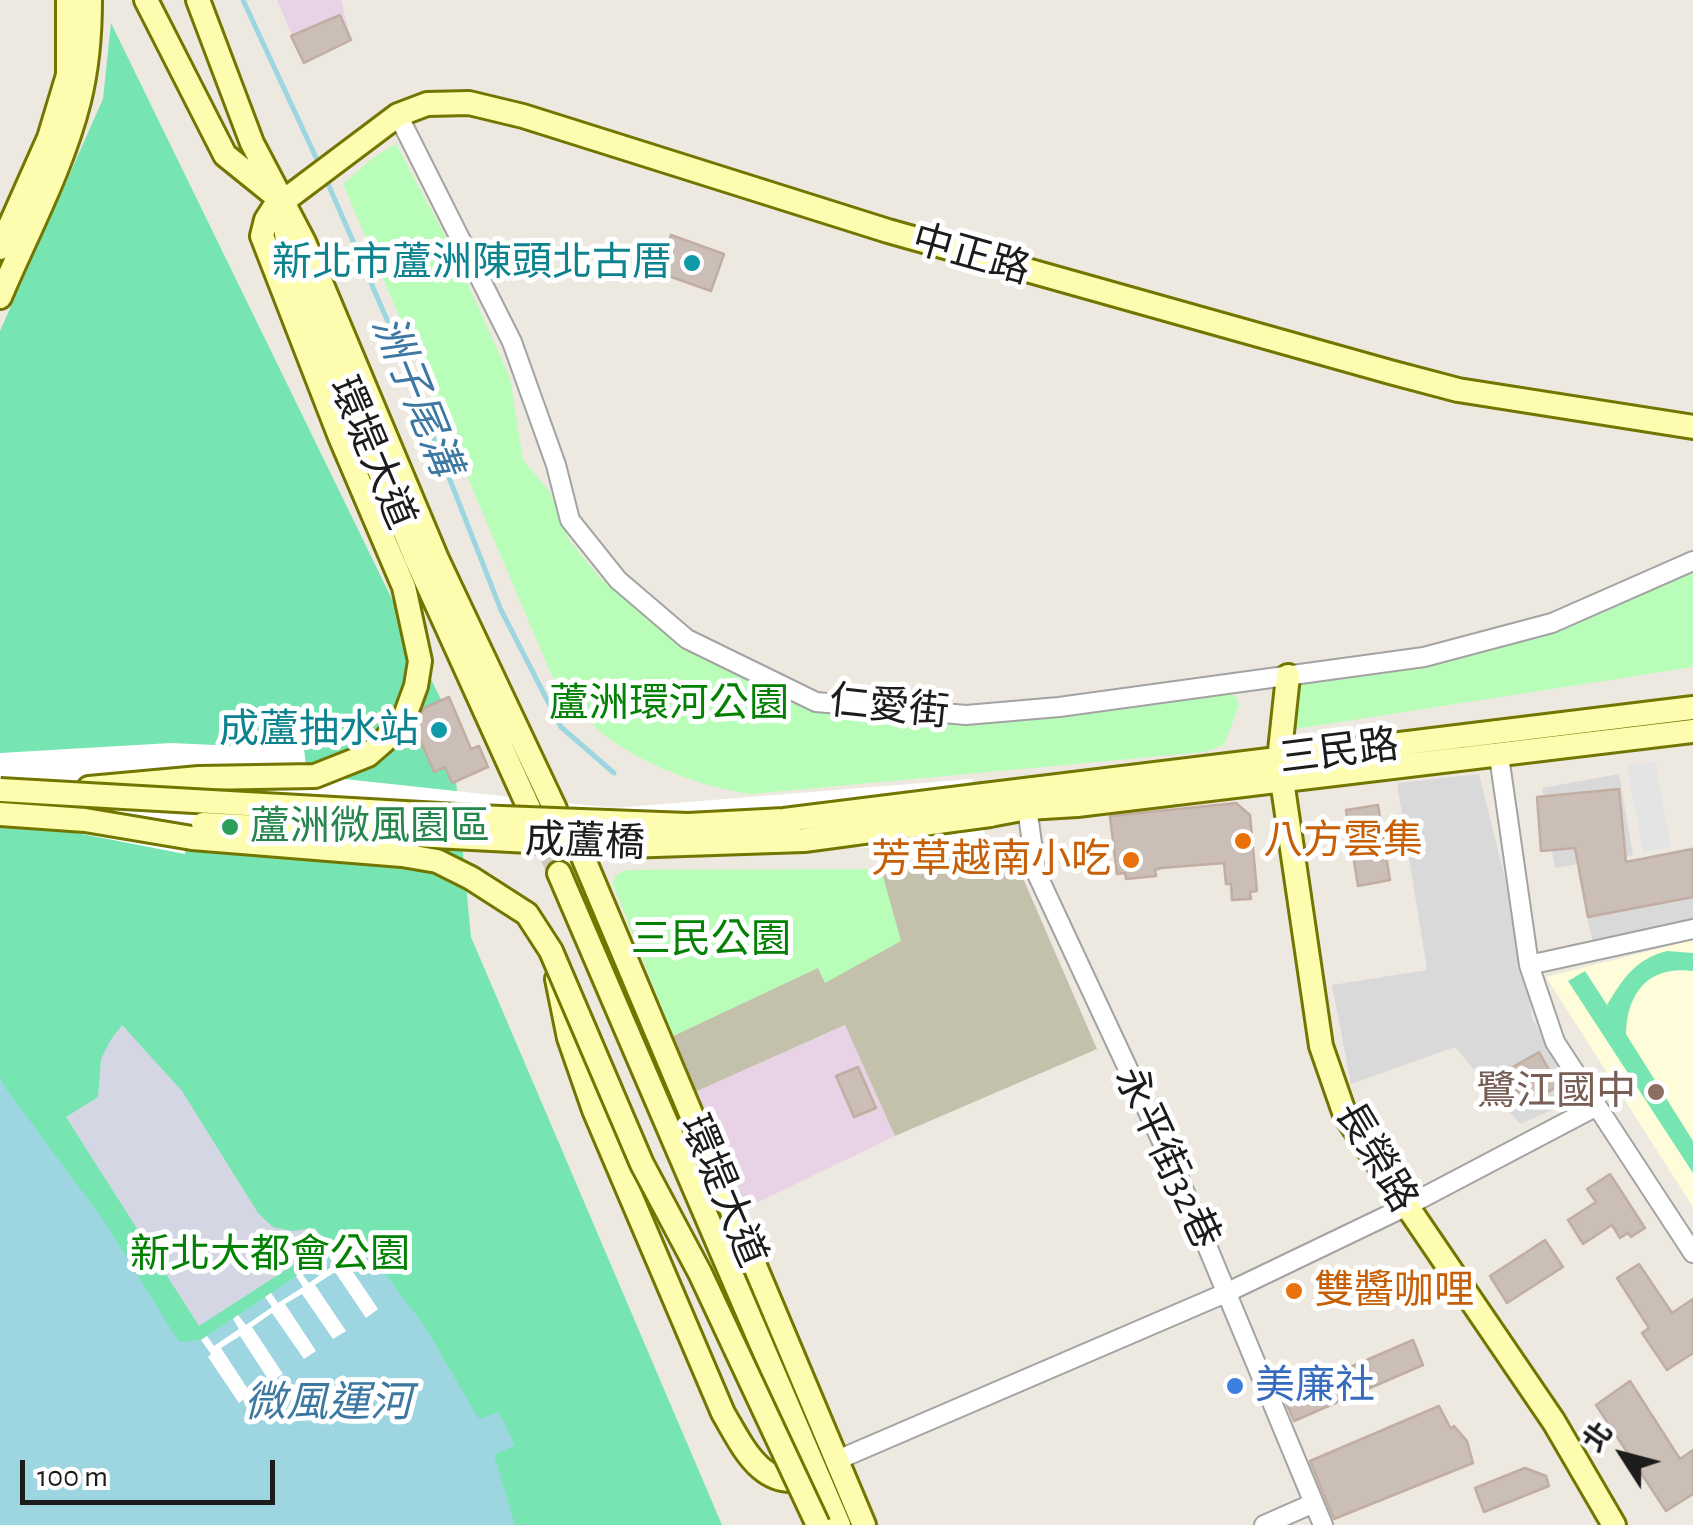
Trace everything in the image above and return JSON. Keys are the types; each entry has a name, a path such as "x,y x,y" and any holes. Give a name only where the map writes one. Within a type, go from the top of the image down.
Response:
{"street":[{"path":"0,248 48,138 68,75 68,0"},
{"path":"0,297 80,100 90,31 90,0"},
{"path":"26,791 199,778 316,776 368,755 384,741 405,716 420,661 404,588 262,242 266,220 282,201 225,154 146,0"},
{"name":"環堤大道","path":"198,0 252,143 304,242 437,559 555,809"},
{"name":"中正路","path":"282,201 398,115 427,104 469,103 524,116 871,226 1407,377 1458,390 1693,426"},
{"name":"仁愛街","path":"398,115 512,342 556,465 570,520 618,580 686,639 816,702 966,715 1059,707 1424,658 1552,622 1693,561"},
{"name":"環堤大道","path":"282,201 288,252 416,562 529,808"},
{"name":"長榮路","path":"1288,676 1280,770 1321,1046 1344,1115 1554,1422 1614,1525"},
{"name":"三民路","path":"987,805 1280,770 1693,708"},
{"name":"三民路","path":"1280,770 1499,756 1693,731"},
{"path":"1499,756 1529,964 1555,1042 1693,1253"},
{"name":"成蘆橋","path":"0,790 475,818 688,825 987,805"},
{"name":"永平街32巷","path":"1026,798 1036,872 1178,1176 1322,1525"},
{"name":"成蘆橋","path":"0,813 626,846 804,840 987,805"},
{"path":"0,813 85,820 192,838 436,861 527,914 551,951 642,1164 700,1273 818,1525"},
{"name":"環堤大道","path":"582,857 826,1467 839,1525"},
{"name":"環堤大道","path":"559,873 826,1467 864,1525"},
{"path":"1529,964 1693,930"},
{"path":"551,951 569,1038 594,1110 723,1412 748,1456 768,1475 796,1481 1228,1292 1405,1207 1596,1106"},
{"path":"1264,1525 1314,1503"}],"shaded area":[{"path":"277,0 341,0 351,40 304,63"},
{"path":"1655,761 1671,847 1643,853 1627,766"},
{"path":"1479,774 1524,954 1532,1018 1578,1099 1520,1124 1455,1047 1351,1084 1332,985 1427,970 1397,783"},
{"path":"1619,774 1633,855 1555,868 1542,788"},
{"path":"1009,846 1097,1049 895,1136 845,1025 695,1092 673,1036 819,967 825,982 879,869"},
{"path":"1693,847 1693,919 1592,940 1578,871"},
{"name":"鷺江國中","path":"1693,940 1693,1207 1546,977"},
{"path":"848,1024 895,1136 746,1208 695,1092"},
{"path":"122,1025 182,1091 258,1213 273,1227 292,1231 315,1228 326,1244 199,1326 66,1117 98,1097 101,1059"}],"green space":[{"name":"蘆洲微風園區","path":"111,23 450,718 471,937 722,1525 0,1525 0,331 103,99"},
{"name":"蘆洲環河公園","path":"396,144 453,251 510,378 523,460 550,492 569,540 601,579 680,641 774,693 869,719 964,722 1229,693 1239,705 1224,745 1204,752 751,794 665,770 605,736 551,674 343,184"},
{"path":"1693,566 1693,667 1282,731 1288,676 1441,653"},
{"name":"三民公園","path":"881,869 901,941 825,983 818,968 673,1036 613,884 616,875 626,870"},
{"path":"1667,951 1693,953 1693,971 1664,973 1643,985 1631,1006 1626,1034 1693,1141 1693,1173 1568,981 1585,971 1607,1005 1638,965"}],"water":[{"name":"微風運河","path":"0,1076 104,1221 179,1342 201,1340 349,1243 364,1245 425,1327 479,1419 499,1412 515,1445 494,1455 515,1525 0,1525"}],"pier":[{"path":"171,743 304,749 307,775 614,808 972,779 987,844 878,848 620,839 184,833 185,854 0,818 0,753"},
{"path":"334,1251 343,1265 347,1263 378,1309 366,1318 335,1272 315,1285 346,1331 333,1339 302,1294 285,1304 316,1351 304,1359 272,1313 252,1327 283,1374 270,1382 240,1336 221,1348 251,1394 239,1403 201,1340 207,1336 214,1346 239,1329 233,1319 238,1315 246,1325 272,1307 265,1297 271,1293 278,1303 303,1287 296,1276 301,1273 309,1283 334,1265 328,1255"}],"building":[{"path":"340,15 351,40 304,63 291,36"},
{"name":"新北市蘆洲陳頭北古厝","path":"671,235 724,254 711,291 660,273"},
{"name":"成蘆抽水站","path":"449,697 471,749 479,746 488,767 452,783 445,767 434,772 415,728 424,708"},
{"path":"1619,789 1626,862 1693,849 1693,897 1588,917 1575,848 1541,851 1537,797"},
{"path":"1236,803 1250,815 1257,891 1250,892 1251,899 1232,900 1224,863 1161,868 1155,870 1156,876 1126,879 1125,873 1117,874 1110,816"},
{"path":"1378,805 1390,880 1358,886 1346,810"},
{"path":"1539,1052 1558,1086 1525,1105 1506,1071"},
{"path":"858,1067 876,1108 854,1117 836,1076"},
{"path":"1610,1174 1645,1228 1631,1237 1628,1233 1620,1238 1612,1225 1583,1244 1568,1220 1596,1202 1587,1189"},
{"path":"1545,1240 1563,1267 1507,1303 1490,1276"},
{"path":"1639,1264 1672,1313 1693,1299 1693,1353 1667,1370 1642,1333 1649,1328 1617,1278"},
{"path":"1413,1340 1423,1365 1294,1421 1283,1396"},
{"path":"1630,1381 1680,1459 1693,1450 1693,1494 1666,1511 1596,1405"},
{"path":"1439,1406 1451,1429 1454,1426 1467,1441 1473,1463 1334,1519 1310,1461"},
{"path":"1525,1468 1546,1476 1549,1486 1484,1512 1475,1488"}],"waterway":[{"name":"洲子尾溝","path":"243,0 319,164"},
{"name":"洲子尾溝","path":"326,179 388,322 501,610 561,727 614,773"}],"tunnel":[{"path":"536,825 559,873"}],"place":[{"name":"新北市蘆洲陳頭北古厝","path":"692,263"},
{"name":"成蘆抽水站","path":"439,730"},
{"name":"蘆洲微風園區","path":"230,827"},
{"name":"八方雲集","path":"1243,841"},
{"name":"芳草越南小吃","path":"1131,860"},
{"name":"鷺江國中","path":"1656,1092"},
{"name":"雙醬咖哩","path":"1294,1291"},
{"name":"美廉社","path":"1235,1386"}],"park label":[{"name":"新北大都會公園","path":"270,1255"}]}
